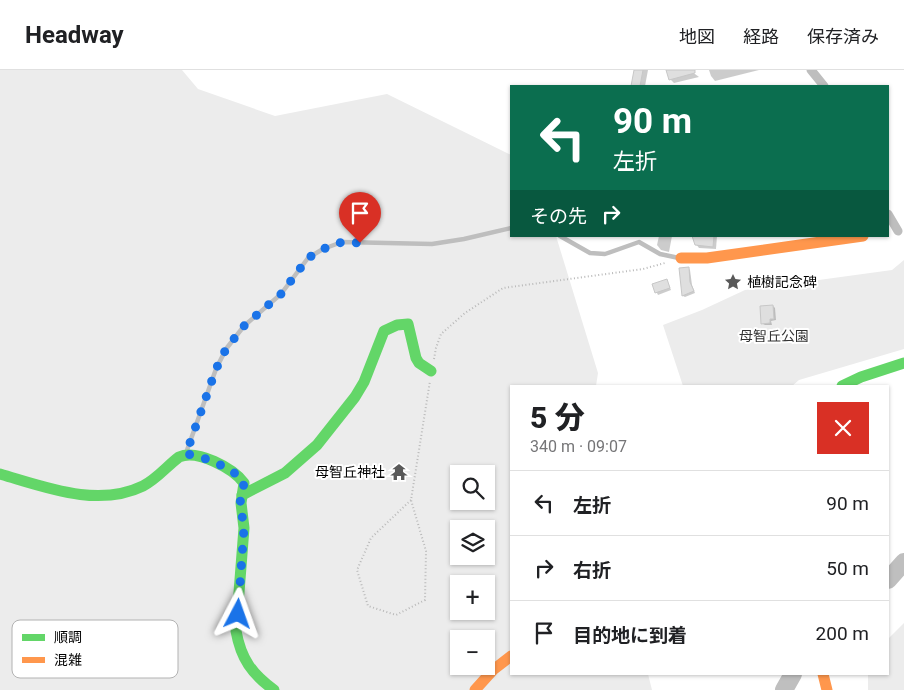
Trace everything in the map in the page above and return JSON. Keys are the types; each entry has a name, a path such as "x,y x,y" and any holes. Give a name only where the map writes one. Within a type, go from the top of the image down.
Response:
{"street":[{"path":"812,70 823,85"},
{"path":"889,215 901,231"},
{"path":"681,258 707,258 856,237"},
{"path":"242,495 285,473 317,445 355,397 364,382 384,331 396,325 408,324 412,331 418,362 431,371"},
{"path":"844,385 861,377 904,363"},
{"path":"0,474 91,496 112,496 144,485 179,457 186,454 224,467 238,475 244,483 240,503 244,528 236,630 245,658 259,678 274,690"},
{"path":"475,690 493,670 510,657"},
{"path":"823,675 827,690"}],"lane":[{"path":"186,454 216,369 226,349 244,326 281,294 308,258 323,249 342,242 432,244 510,228"},
{"path":"562,237 590,253 605,254 639,242 660,254 681,258"}],"path":[{"path":"411,500 371,538 357,570 368,606 396,615 425,600 426,550 411,500 431,371 436,348 442,334 465,312 503,288 644,269 681,258"}],"green space":[{"path":"0,70 182,70 198,89 275,116 387,94 510,155 510,237 556,237 598,373 596,385 510,385 510,675 648,675 652,690 0,690"},
{"name":"母智丘公園","path":"904,260 904,349 799,380 793,385 683,385 663,325 702,310 745,290 892,270"},
{"path":"904,623 904,690 868,690 868,675 889,675 889,638"}],"building":[{"path":"634,70 643,70 640,85 631,85"},
{"path":"666,70 695,70 695,73 669,80"},
{"path":"692,237 714,237 713,247 695,245"},
{"path":"689,267 690,282 694,291 682,296 679,268"},
{"path":"667,279 670,288 655,293 652,284"},
{"path":"773,305 774,319 770,319 770,323 761,324 760,306"}],"waterway":[{"path":"889,579 904,562"},
{"path":"784,690 792,675"}],"traffic: fast":[{"path":"242,495 285,473 317,445 355,397 364,382 384,331 397,325 408,324 416,358 419,363 431,371"},
{"path":"844,385 861,377 904,363"},
{"path":"0,474 72,493 108,495 126,492 143,486 153,480 179,457 187,455 214,461 232,471 244,483 241,503 244,528 236,631 244,658 259,678 274,690"}],"traffic: slow":[{"path":"681,258 707,258 856,237"},
{"path":"475,690 493,670 510,657"},
{"path":"823,675 827,690"}],"place":[{"name":"植樹記念碑","path":"733,282"},
{"name":"母智丘神社","path":"399,472"}],"route":[{"path":"238,614 244,528 240,503 244,483 238,475 224,467 186,454 216,369 226,349 244,326 281,294 308,258 323,249 342,242 360,243"}]}
